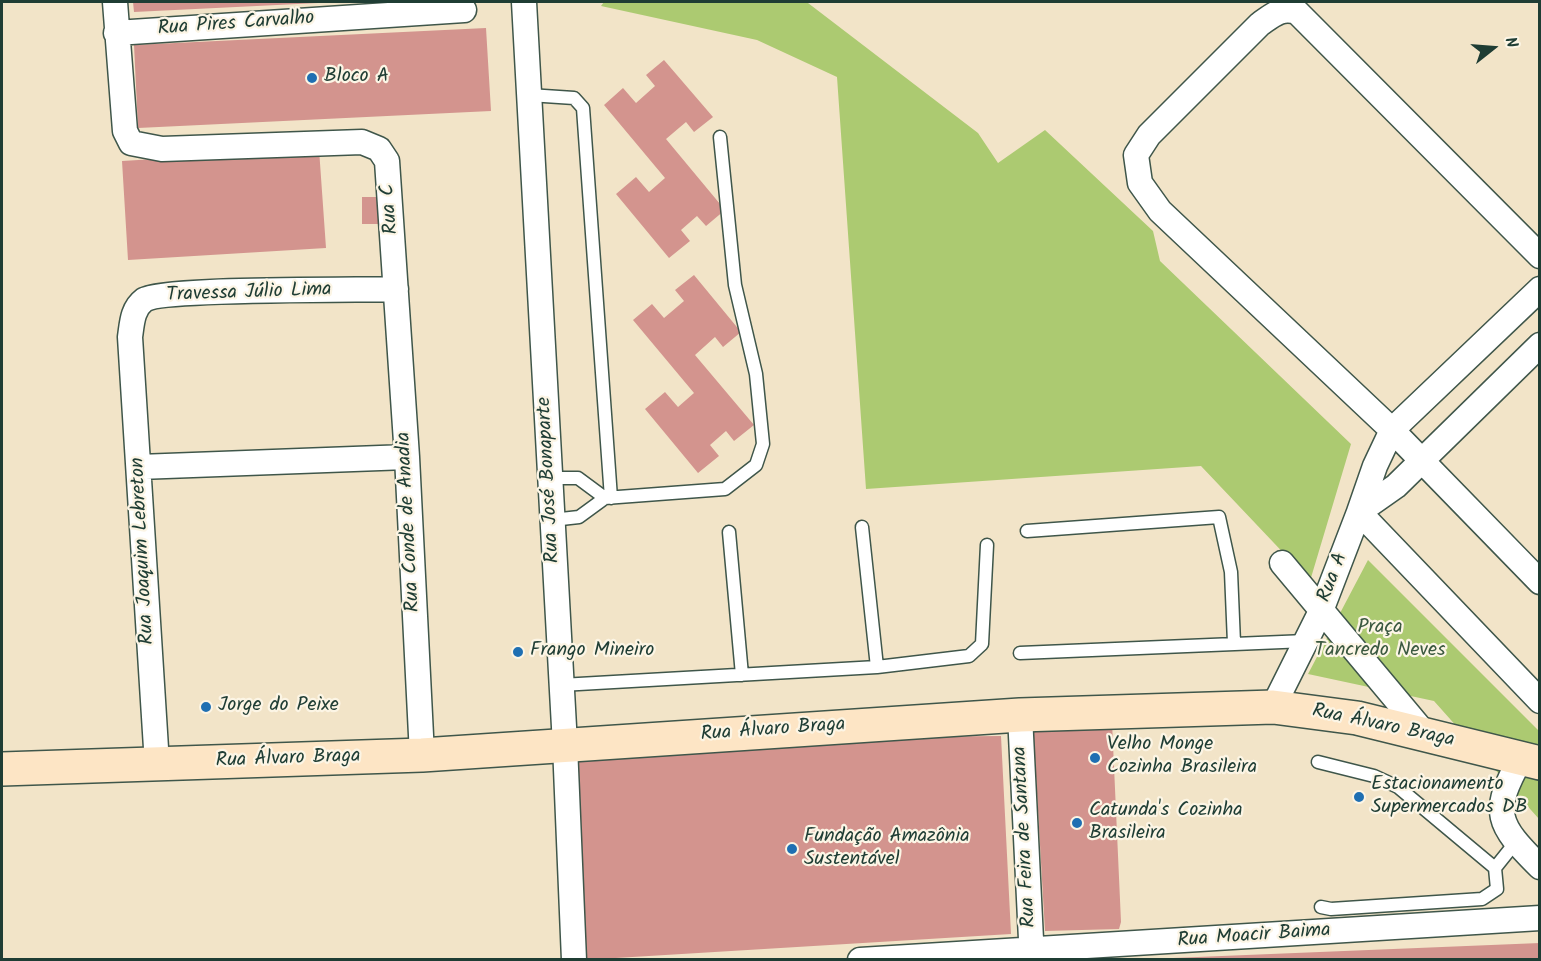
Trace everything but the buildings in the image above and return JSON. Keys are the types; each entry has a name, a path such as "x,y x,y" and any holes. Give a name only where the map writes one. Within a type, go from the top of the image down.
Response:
{"main road":[{"name":"Rua Álvaro Braga","path":"2,768 422,755 1020,715 1273,707 1357,718 1530,760"}],"street":[{"path":"115,2 116,33"},
{"name":"Rua José Bonaparte","path":"524,2 565,745 574,960"},
{"path":"1539,256 1297,12 1287,9 1276,12 1260,24 1149,135 1136,155 1137,172 1148,197 1392,430 1539,582"},
{"name":"Rua Pires Carvalho","path":"116,33 465,10"},
{"name":"Rua C","path":"116,33 125,131 131,143 162,149 362,142 379,149 387,161 396,289"},
{"name":"Travessa Júlio Lima","path":"130,338 137,307 147,298 183,293 396,289"},
{"name":"Rua Conde de Anadia","path":"396,289 422,755"},
{"path":"1392,430 1539,289"},
{"name":"Rua Joaquim Lebreton","path":"130,338 157,764"},
{"path":"1539,345 1396,486 1359,512 1539,701"},
{"name":"Rua A","path":"1273,707 1321,610 1375,466 1392,430"},
{"path":"139,466 407,457"},
{"path":"1282,563 1425,734"},
{"name":"Rua Feira de Santana","path":"1020,715 1032,955"},
{"path":"1530,760 1501,802 1504,825 1515,843 1539,867"},
{"name":"Rua Moacir Baima","path":"860,960 1032,955 1539,918"}],"lane":[{"path":"529,95 574,98 583,108 608,498"},
{"path":"552,520 579,517 608,498 725,489 756,465 763,444 756,374 735,285 720,137"},
{"path":"550,478 578,478 608,498"},
{"path":"1027,531 1219,517 1231,572 1234,643"},
{"path":"862,527 877,668"},
{"path":"729,532 742,675"},
{"path":"561,685 877,668 969,656 982,644 987,545"},
{"path":"1020,653 1306,641"},
{"path":"1318,762 1374,776 1398,787 1495,868"},
{"path":"1321,907 1331,909 1490,896 1497,889 1495,868 1515,843"}],"green space":[{"path":"604,2 808,3 978,133 998,163 1045,130 1153,231 1160,261 1351,444 1310,581 1201,466 866,489 837,77 757,40 601,6"},
{"name":"Praça Tancredo Neves","path":"1368,560 1539,731 1539,819 1434,701 1308,674"}],"place":[{"name":"Bloco A","path":"312,78"},
{"name":"Frango Mineiro","path":"518,652"},
{"name":"Jorge do Peixe","path":"206,707"},
{"name":"Velho Monge Cozinha Brasileira","path":"1095,758"},
{"name":"Estacionamento Supermercados DB","path":"1359,797"},
{"name":"Catunda's Cozinha Brasileira","path":"1077,823"},
{"name":"Fundação Amazônia Sustentável","path":"792,849"}]}
